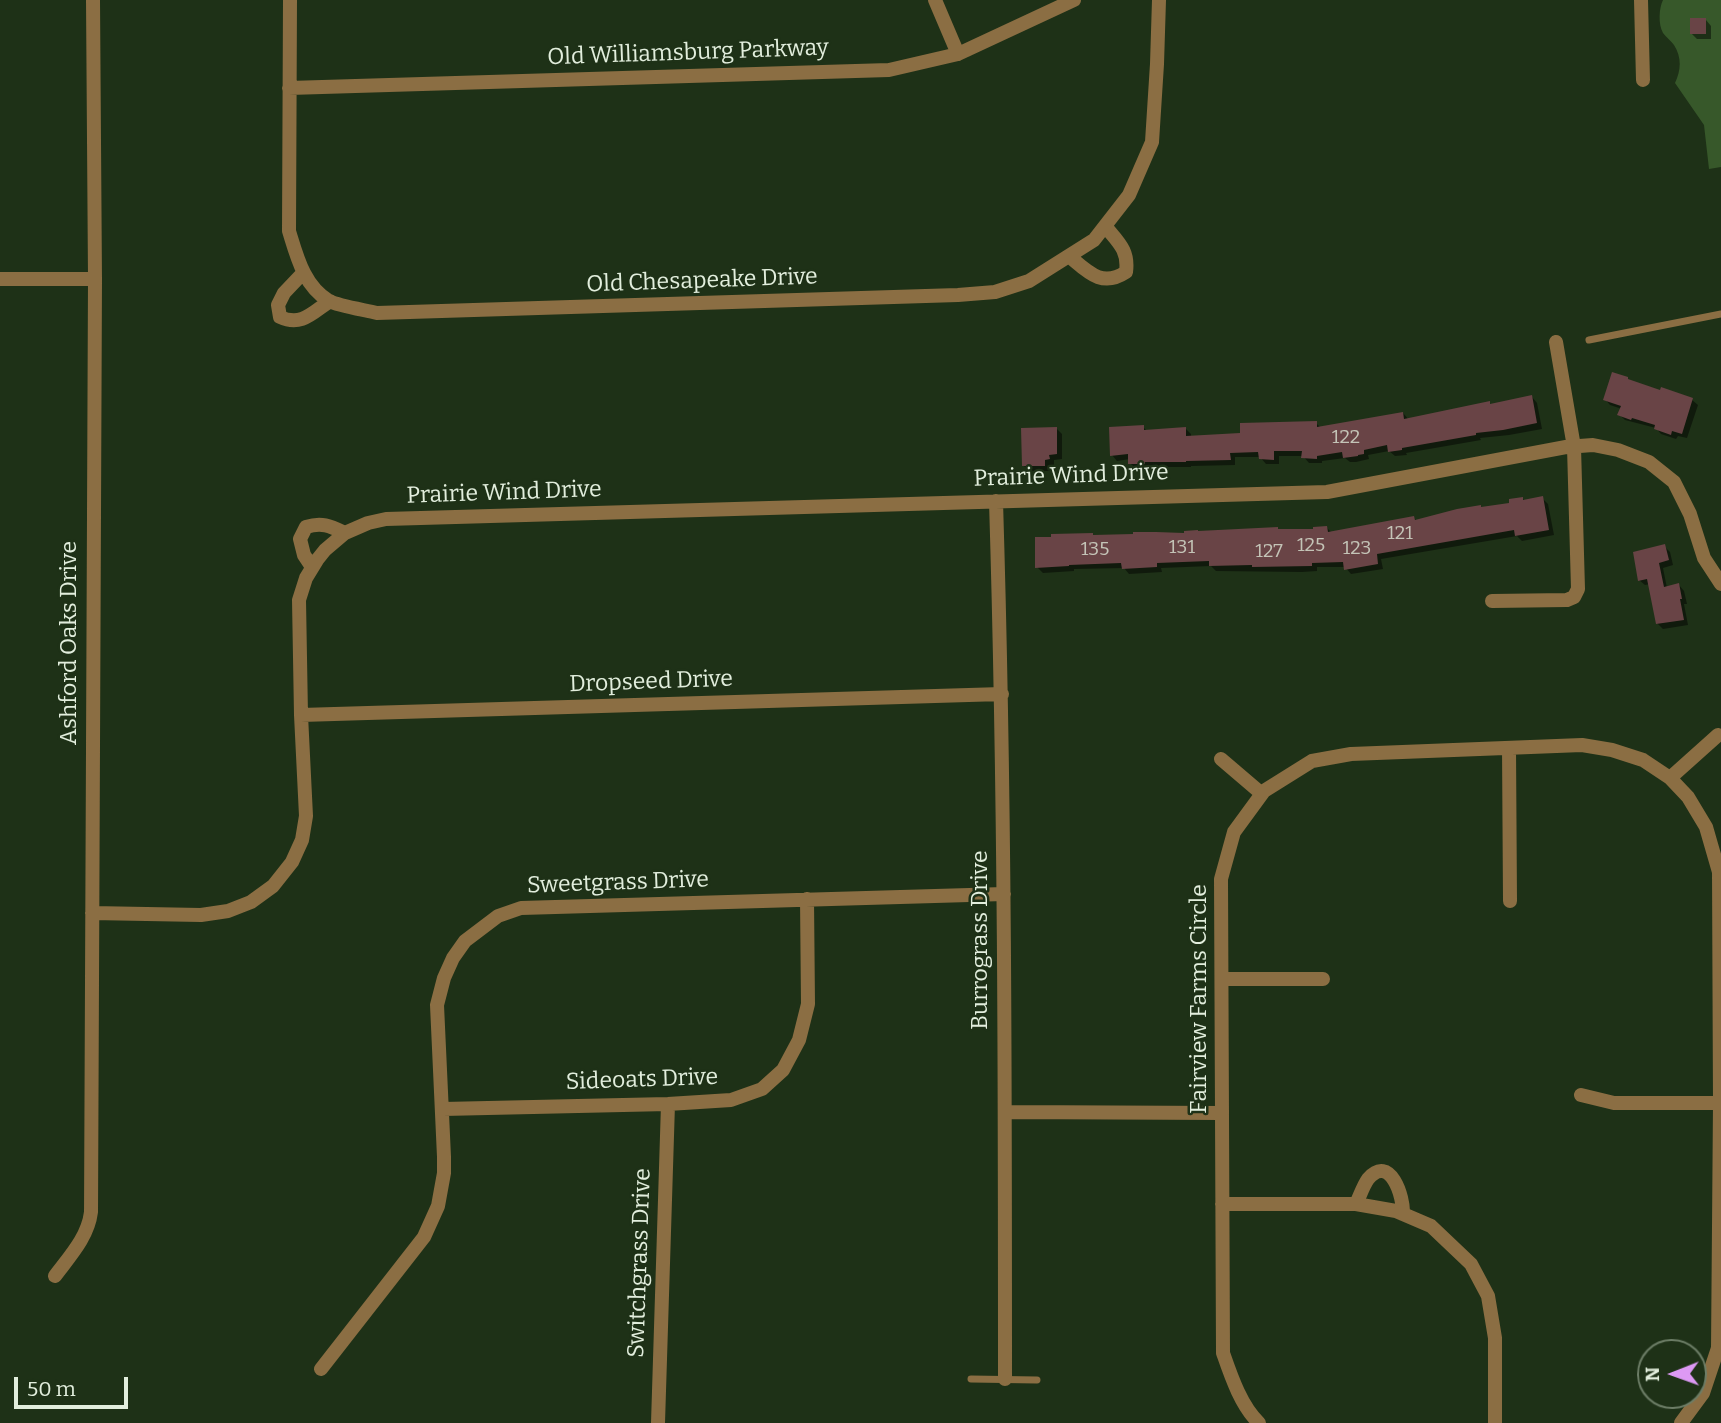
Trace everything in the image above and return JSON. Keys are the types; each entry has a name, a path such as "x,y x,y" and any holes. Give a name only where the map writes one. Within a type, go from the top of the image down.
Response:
{"street":[{"name":"Ashford Oaks Drive","path":"55,1276 90,1226 91,1212 95,279 93,0"},
{"name":"Old Chesapeake Drive","path":"290,0 289,231 299,265 310,285 330,301 377,313 958,295 995,292 1029,281 1094,240 1129,195 1152,142 1159,0"},
{"path":"935,0 958,54"},
{"name":"Old Williamsburg Parkway","path":"289,88 889,70 958,54 1074,0"},
{"path":"1641,0 1643,80"},
{"path":"1069,256 1099,278 1110,279 1126,272 1128,261 1125,251 1105,226"},
{"path":"303,273 284,293 278,305 280,317 289,321 307,319 330,301"},
{"path":"0,279 95,279"},
{"path":"1492,601 1567,600 1574,597 1577,589 1574,447 1556,342"},
{"name":"Prairie Wind Drive","path":"92,913 201,915 228,911 251,902 273,886 292,862 302,840 306,816 299,600 306,578 325,550 345,533 386,519 1327,492 1594,445 1618,450 1649,462 1674,482 1690,514 1704,558 1721,584"},
{"name":"Burrograss Drive","path":"996,501 1002,694 1005,1379"},
{"path":"312,567 304,555 299,539 306,527 317,524 345,533"},
{"name":"Dropseed Drive","path":"301,715 1002,694"},
{"path":"1670,778 1718,735"},
{"name":"Fairview Farms Circle","path":"1259,1423 1253,1418 1233,1383 1223,1353 1221,879 1234,832 1262,794 1312,761 1351,754 1581,746 1612,750 1643,760 1670,778 1688,797 1706,827 1719,872 1721,1103 1718,1348 1703,1393 1689,1420"},
{"path":"1509,747 1510,901"},
{"path":"1221,759 1262,794"},
{"name":"Sweetgrass Drive","path":"321,1369 424,1237 438,1206 444,1173 438,1005 444,978 453,958 465,942 498,916 522,908 1004,894"},
{"name":"Sideoats Drive","path":"443,1109 668,1104 731,1100 762,1089 783,1070 799,1040 808,1004 807,900"},
{"path":"1222,979 1323,979"},
{"path":"1581,1095 1614,1103 1721,1103"},
{"name":"Switchgrass Drive","path":"658,1423 668,1104"},
{"path":"1005,1112 1222,1113"},
{"path":"1356,1204 1369,1178 1376,1173 1385,1172 1391,1176 1400,1191 1403,1214"},
{"path":"1222,1204 1356,1204 1396,1211 1431,1226 1471,1264 1488,1296 1495,1338 1495,1423"}],"lane":[{"path":"1589,340 1721,314"},
{"path":"971,1379 1037,1380"}],"green space":[{"path":"1663,0 1721,0 1721,167 1709,169 1704,125 1675,83 1679,59 1674,45 1661,29"}],"building":[{"path":"1690,18 1706,18 1706,34 1690,34"},
{"path":"1612,372 1660,390 1661,387 1693,398 1682,434 1672,431 1671,435 1654,429 1655,425 1617,415 1621,406 1603,400"},
{"path":"1532,395 1537,423 1476,433 1402,450 1388,452 1387,445 1364,450 1364,454 1358,456 1343,458 1342,452 1317,456 1317,459 1301,458 1302,451 1274,451 1274,460 1259,459 1258,452 1230,453 1231,460 1145,464 1128,464 1128,454 1110,456 1109,427 1144,425 1144,430 1186,427 1186,436 1240,433 1240,423 1317,421 1317,427 1403,412 1404,419"},
{"path":"1057,427 1057,454 1049,455 1050,459 1045,460 1045,466 1022,466 1021,428"},
{"path":"1543,496 1549,530 1515,536 1514,530 1377,554 1378,564 1344,570 1343,562 1312,563 1312,566 1252,567 1209,566 1209,561 1157,563 1157,567 1122,569 1121,563 1035,568 1035,537 1051,537 1051,534 1184,533 1198,530 1278,527 1313,529 1327,526 1328,532 1414,516 1415,520 1481,505 1509,503 1509,499 1523,497 1523,500"},
{"path":"1665,544 1669,560 1659,563 1664,587 1679,583 1684,620 1656,624 1647,579 1638,581 1633,552"}]}
